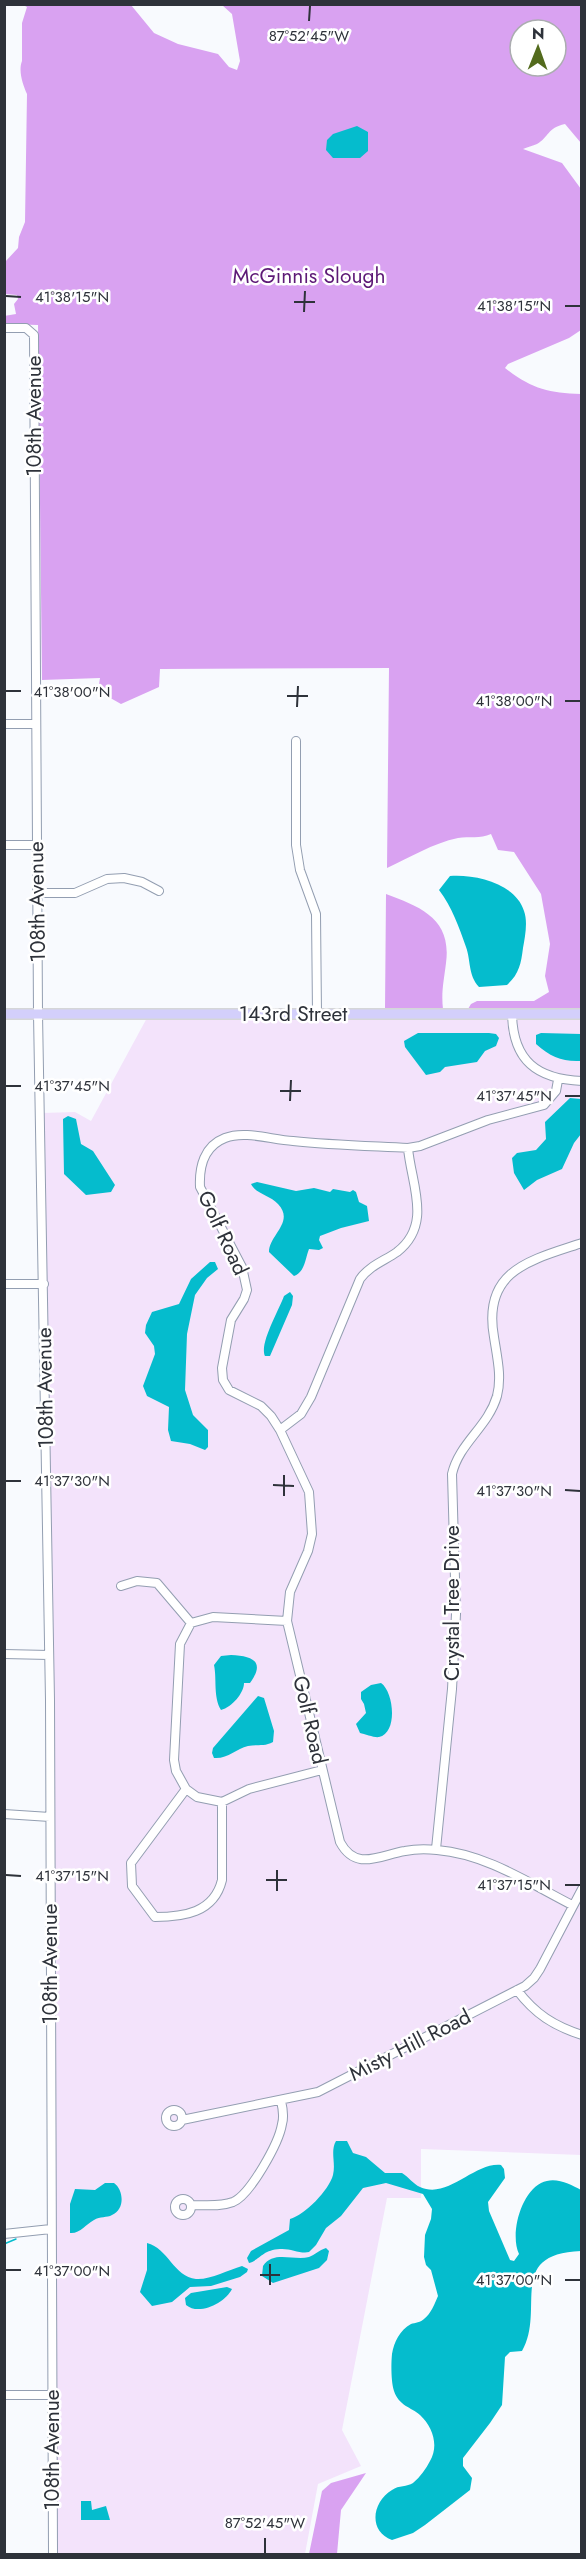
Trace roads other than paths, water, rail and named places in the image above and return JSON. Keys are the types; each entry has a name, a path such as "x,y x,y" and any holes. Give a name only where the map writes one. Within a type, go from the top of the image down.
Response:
{"main road":[{"name":"143rd Street","path":"4,1014 582,1014"}],"street":[{"name":"108th Avenue","path":"4,328 26,328 34,335 36,845 49,1655 52,2554"},
{"path":"4,724 36,724"},
{"path":"296,741 296,844 300,870 310,892 317,923 317,1014"},
{"path":"4,845 36,845"},
{"path":"38,893 75,893 107,879 124,878 142,882 159,891"},
{"path":"512,1014 514,1036 525,1059 533,1067 558,1080 582,1081"},
{"name":"Golf Road","path":"436,1850 405,1851 373,1859 350,1856 340,1842 287,1621 290,1592 308,1551 313,1522 309,1492 280,1430 261,1406 229,1390 223,1380 222,1368 231,1320 247,1290 242,1267 200,1187 202,1160 216,1142 226,1137 239,1135 293,1141 408,1148 420,1146 488,1120 543,1105 556,1090 558,1080"},
{"path":"280,1430 301,1414 311,1397 360,1279 365,1272 402,1248 415,1228 419,1204 408,1148"},
{"name":"Crystal Tree Drive","path":"436,1850 452,1689 456,1614 452,1474 455,1461 462,1448 485,1422 498,1394 500,1377 492,1312 503,1282 510,1273 530,1261 582,1243"},
{"path":"4,1284 44,1284"},
{"path":"121,1586 137,1581 157,1583 190,1623"},
{"path":"287,1621 213,1617 190,1623 180,1644 174,1760 176,1771 186,1790 197,1797 222,1802 249,1790 322,1770"},
{"path":"4,1654 49,1655"},
{"path":"186,1790 131,1863 132,1886 154,1917 180,1917 200,1911 219,1892 222,1880 222,1802"},
{"path":"4,1814 50,1817"},
{"path":"436,1850 482,1859 572,1905"},
{"name":"Misty Hill Road","path":"182,2120 318,2092 517,1990 534,1978 582,1889"},
{"path":"517,1990 529,2006 543,2018 557,2027 582,2036 582,2043"},
{"path":"191,2205 223,2205 242,2196 252,2185 278,2137 282,2125 281,2101"},
{"path":"4,2234 51,2229"},
{"path":"4,2395 52,2395"}],"water":[{"path":"357,126 368,132 368,151 360,158 333,158 326,150 327,140 333,134"},
{"path":"450,876 471,877 494,883 513,894 520,902 526,920 525,939 519,968 507,985 479,987 475,982 458,925 439,890"},
{"path":"418,1033 489,1033 496,1034 499,1038 496,1046 485,1051 477,1062 445,1067 440,1072 426,1075 405,1047 404,1041"},
{"path":"541,1033 581,1034 581,1061 568,1061 547,1052 536,1044 536,1035"},
{"path":"570,1098 581,1099 581,1134 574,1143 562,1169 537,1180 524,1190 514,1173 512,1158 517,1153 536,1150 546,1139 545,1122"},
{"path":"68,1116 76,1119 81,1144 93,1151 115,1185 111,1192 86,1195 64,1174 63,1119"},
{"path":"257,1182 296,1191 314,1188 330,1192 333,1189 350,1192 353,1190 359,1202 367,1206 369,1221 320,1236 319,1240 323,1248 309,1249 303,1268 294,1276 269,1252 284,1217 278,1204 256,1190 251,1184"},
{"path":"210,1262 215,1262 218,1269 207,1278 195,1295 187,1334 185,1390 193,1415 208,1430 208,1447 205,1450 190,1444 171,1441 168,1430 169,1407 147,1396 143,1386 155,1354 154,1346 145,1333 152,1312 179,1304 191,1279"},
{"path":"290,1292 293,1296 292,1305 270,1356 265,1356 265,1344 270,1327 284,1296"},
{"path":"221,1656 250,1658 257,1665 257,1669 250,1683 244,1683 237,1699 221,1710 216,1694 214,1665"},
{"path":"381,1683 391,1703 389,1728 379,1737 360,1733 356,1724 366,1713 361,1692 371,1685"},
{"path":"258,1696 264,1698 274,1731 273,1742 244,1747 224,1757 214,1758 213,1748"},
{"path":"336,2141 347,2141 353,2153 366,2157 385,2173 402,2173 418,2186 430,2190 451,2185 481,2169 501,2165 505,2178 488,2202 489,2211 510,2260 514,2261 519,2254 516,2246 516,2226 522,2205 534,2188 552,2180 581,2190 581,2251 558,2254 543,2262 535,2273 528,2335 522,2351 510,2352 505,2357 502,2405 463,2458 463,2466 472,2478 470,2490 413,2533 392,2540 384,2536 376,2523 380,2502 385,2495 397,2487 413,2483 423,2473 434,2449 433,2437 425,2420 396,2396 391,2368 392,2354 398,2337 411,2324 426,2317 438,2296 431,2270 426,2265 424,2257 425,2235 432,2209 423,2194 386,2183 363,2188 341,2216 326,2228 309,2252 280,2249 269,2251 253,2262 249,2263 247,2258 251,2251 289,2230 290,2219 302,2213 322,2194 333,2175 333,2149"},
{"path":"105,2183 114,2183 120,2190 122,2200 119,2209 112,2215 96,2219 80,2230 70,2233 70,2204 75,2189 95,2190"},
{"path":"147,2243 160,2250 176,2268 188,2277 207,2278 242,2266 248,2269 240,2277 211,2286 190,2287 172,2302 152,2306 140,2292 147,2270"},
{"path":"326,2248 329,2251 327,2260 319,2268 273,2283 262,2276 263,2266 272,2258 309,2257"},
{"path":"227,2287 232,2289 218,2303 198,2309 186,2305 185,2298 191,2293"},
{"path":"81,2501 91,2501 92,2510 106,2506 110,2520 81,2520"}],"waterway":[{"path":"4,2244 16,2239"}],"park label":[{"name":"McGinnis Slough","path":"309,276"}]}
